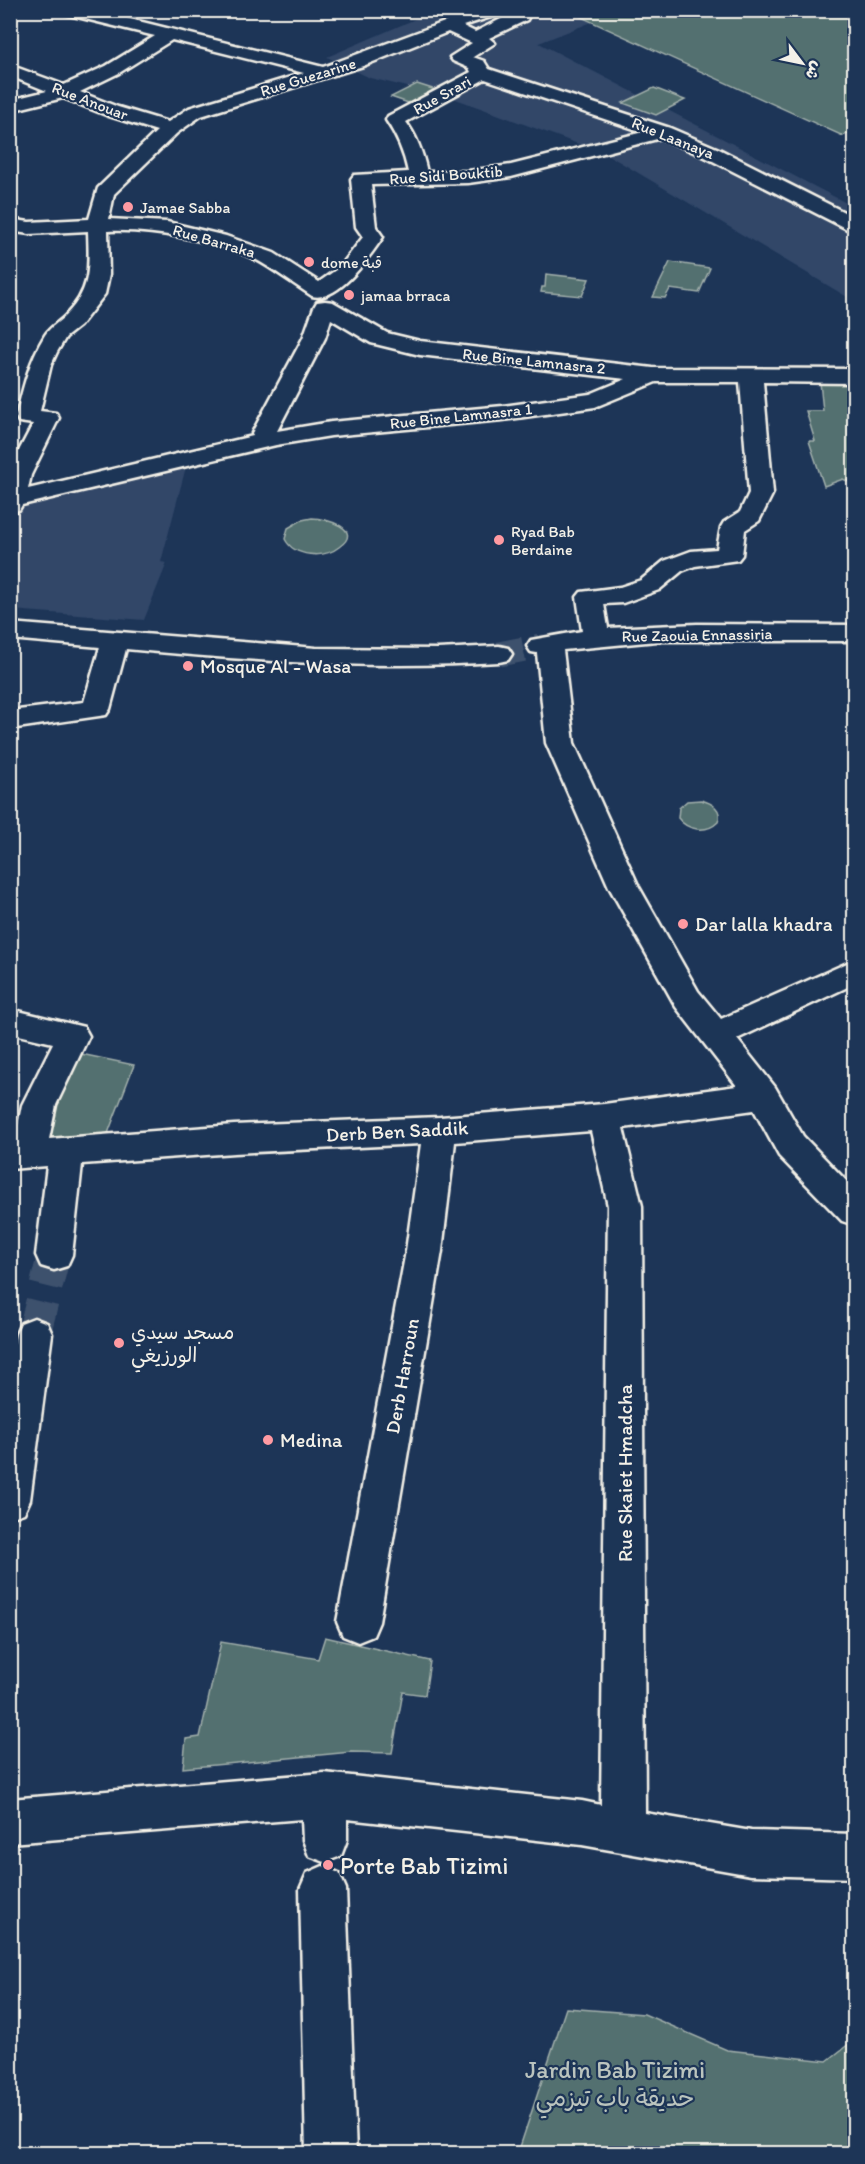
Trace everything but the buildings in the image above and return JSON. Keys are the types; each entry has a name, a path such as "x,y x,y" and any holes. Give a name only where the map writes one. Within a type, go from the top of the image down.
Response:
{"street":[{"path":"71,10 324,73"},
{"path":"448,26 475,38 521,16 505,10"},
{"name":"Rue Guezarine","path":"12,502 19,475 48,418 27,417 40,364 57,333 72,321 94,294 99,275 98,224 105,192 170,129 195,112 357,62 487,11"},
{"path":"10,106 65,92 119,66 168,35"},
{"name":"Rue Laanaya","path":"475,38 486,43 459,57 478,65 478,69 483,73 663,132 712,153 855,225"},
{"name":"Rue Anouar","path":"10,70 128,117 170,129"},
{"name":"Rue Srari","path":"419,179 414,156 403,130 395,120 483,73"},
{"name":"Rue Sidi Bouktib","path":"322,300 373,237 366,227 361,179 468,177 511,171 663,132"},
{"name":"Rue Barraka","path":"10,225 29,228 147,224 219,240 267,257 322,300"},
{"path":"265,441 264,433 314,338 322,300"},
{"name":"Rue Bine Lamnasra 2","path":"322,300 379,338 420,348 653,375 855,376"},
{"name":"Rue Bine Lamnasra 1","path":"12,502 265,441 331,429 503,413 595,400 653,375"},
{"path":"596,637 590,597 623,595 650,585 673,566 692,559 729,555 733,527 750,516 760,493 751,375"},
{"path":"10,631 298,656 405,659 499,654"},
{"name":"Rue Zaouia Ennassiria","path":"716,1035 687,999 624,887 582,794 560,743 544,646 596,637 662,634 855,633"},
{"path":"10,720 96,710 116,639"},
{"path":"855,970 716,1035 763,1096 791,1146 855,1211"},
{"path":"10,1021 73,1036 39,1105 20,1155"},
{"name":"Derb Ben Saddik","path":"20,1155 234,1139 441,1130 604,1117 763,1096"},
{"name":"Rue Skaiet Hmadcha","path":"604,1117 625,1206 623,1832"},
{"name":"Derb Harroun","path":"358,1622 424,1251 441,1130"},
{"path":"54,1255 66,1151"},
{"path":"10,1500 34,1334"},
{"path":"324,1795 325,1840"},
{"path":"10,1821 324,1795 582,1823 751,1853 855,1857"},
{"path":"323,1889 331,2154"}],"shaded area":[{"path":"402,11 573,11 571,12 592,22 539,43 854,207 854,301 608,155 453,98 370,78 327,57 420,17"},
{"path":"186,467 161,562 167,563 144,620 11,610 10,520 23,502"}],"green space":[{"path":"573,10 854,11 854,131 843,136 570,12"},
{"path":"417,84 442,92 417,106 391,97"},
{"path":"654,88 685,100 656,115 623,103"},
{"path":"670,262 710,268 699,293 670,289 665,298 653,297"},
{"path":"546,274 589,279 582,296 541,292 542,287 545,287"},
{"path":"820,382 854,384 854,484 843,479 824,486 809,441 815,441 806,411 823,411"},
{"path":"312,518 333,522 340,526 348,535 346,541 333,551 326,553 310,554 295,550 285,539 288,528 302,520"},
{"path":"701,800 718,810 718,822 708,828 691,828 678,818 679,808 687,801"},
{"path":"76,1053 134,1065 107,1136 42,1137"},
{"path":"325,1637 430,1661 425,1695 403,1692 392,1753 351,1752 183,1768 186,1739 200,1737 221,1642 318,1659"},
{"name":"Jardin Bab Tizimi حديقة باب تيزمي","path":"566,2008 644,2014 727,2050 827,2061 854,2040 854,2153 518,2153"}],"tunnel":[{"path":"499,654 540,646"},
{"path":"34,1334 54,1255"}],"place":[{"name":"Jamae Sabba","path":"128,207"},
{"name":"dome قبة","path":"309,262"},
{"name":"jamaa brraca","path":"349,295"},
{"name":"Ryad Bab Berdaine","path":"499,540"},
{"name":"Mosque Al - Wasa","path":"188,666"},
{"name":"Dar lalla khadra","path":"683,924"},
{"name":"مسجد سيدي الورزيغي","path":"119,1343"},
{"name":"Medina","path":"268,1440"},
{"name":"Porte Bab Tizimi","path":"328,1865"}]}
